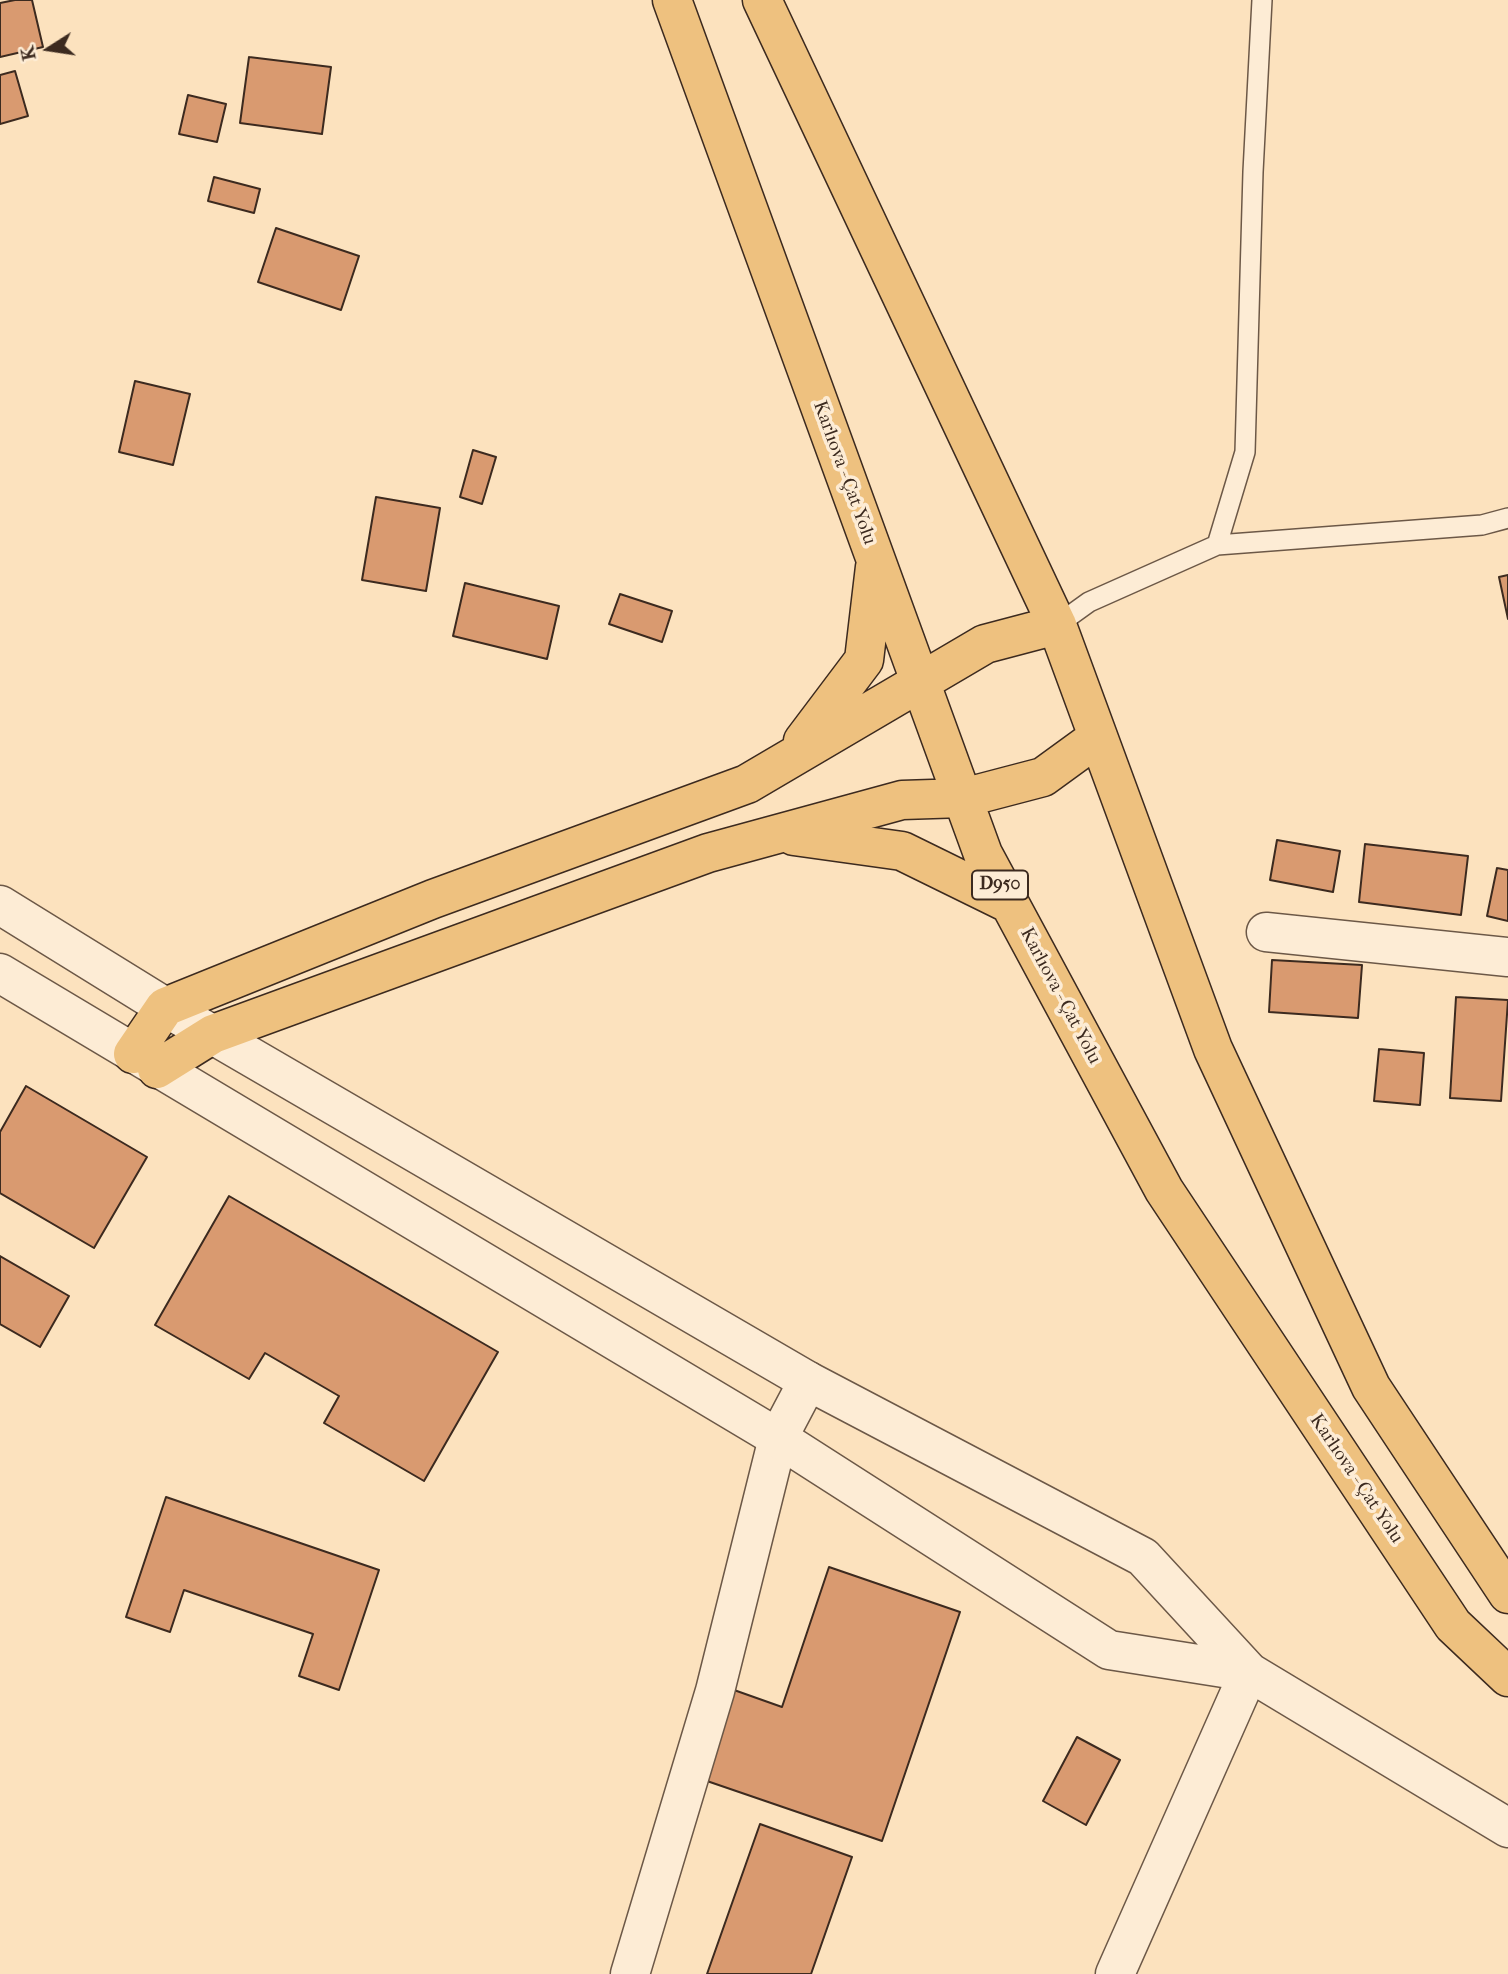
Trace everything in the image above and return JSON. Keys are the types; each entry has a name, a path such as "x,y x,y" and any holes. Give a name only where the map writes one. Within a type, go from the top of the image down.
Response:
{"highway":[{"name":"Karlıova - Çat Yolu","path":"672,0 984,854 1164,1191 1453,1625 1508,1678"},
{"path":"762,0 1057,625 1213,1049 1371,1387 1508,1594"},
{"path":"791,757 864,660 876,561"},
{"path":"145,1062 165,1007 433,899 747,784 985,644 1057,625"},
{"path":"145,1062 213,1034 708,853 902,800 963,799 1043,777 1098,737"},
{"path":"778,834 902,851 1010,904"}],"street":[{"path":"0,905 165,1007 808,1381 1143,1557 1249,1672 1508,1828"},
{"path":"1266,932 1508,957"},
{"path":"0,973 778,1438 1109,1650 1249,1672"},
{"path":"630,1974 715,1691 778,1438 808,1381"},
{"path":"1115,1974 1249,1672"}],"lane":[{"path":"1217,545 1245,452 1253,173 1262,0"},
{"path":"1057,625 1089,602 1217,545 1469,527 1508,518"}],"building":[{"path":"32,0 43,47 0,57 0,3"},
{"path":"249,57 331,67 322,134 240,123"},
{"path":"15,71 28,116 0,124 0,75"},
{"path":"188,95 226,104 217,142 179,134"},
{"path":"214,177 260,189 254,213 208,201"},
{"path":"276,228 359,256 341,310 258,282"},
{"path":"135,381 190,394 173,465 119,452"},
{"path":"473,450 496,457 482,504 460,497"},
{"path":"376,497 440,508 426,591 362,580"},
{"path":"1508,575 1508,619 1499,577"},
{"path":"465,583 559,606 547,659 453,636"},
{"path":"620,594 672,611 662,642 609,624"},
{"path":"1277,840 1340,851 1333,892 1270,880"},
{"path":"1365,844 1468,856 1461,915 1359,902"},
{"path":"1497,868 1508,870 1508,921 1487,916"},
{"path":"1272,960 1362,965 1358,1018 1269,1012"},
{"path":"1456,997 1508,1000 1501,1101 1450,1098"},
{"path":"1379,1049 1424,1053 1420,1105 1374,1101"},
{"path":"26,1086 147,1157 94,1248 0,1193 0,1132"},
{"path":"229,1196 498,1352 424,1481 324,1423 339,1396 265,1353 249,1379 155,1325"},
{"path":"0,1256 69,1296 40,1347 0,1324"},
{"path":"166,1497 379,1570 339,1690 299,1676 313,1634 184,1590 170,1632 126,1617"},
{"path":"829,1567 960,1612 882,1841 704,1780 734,1690 782,1707"},
{"path":"1077,1737 1120,1760 1086,1825 1043,1801"},
{"path":"760,1824 852,1857 811,1974 707,1974"}]}
